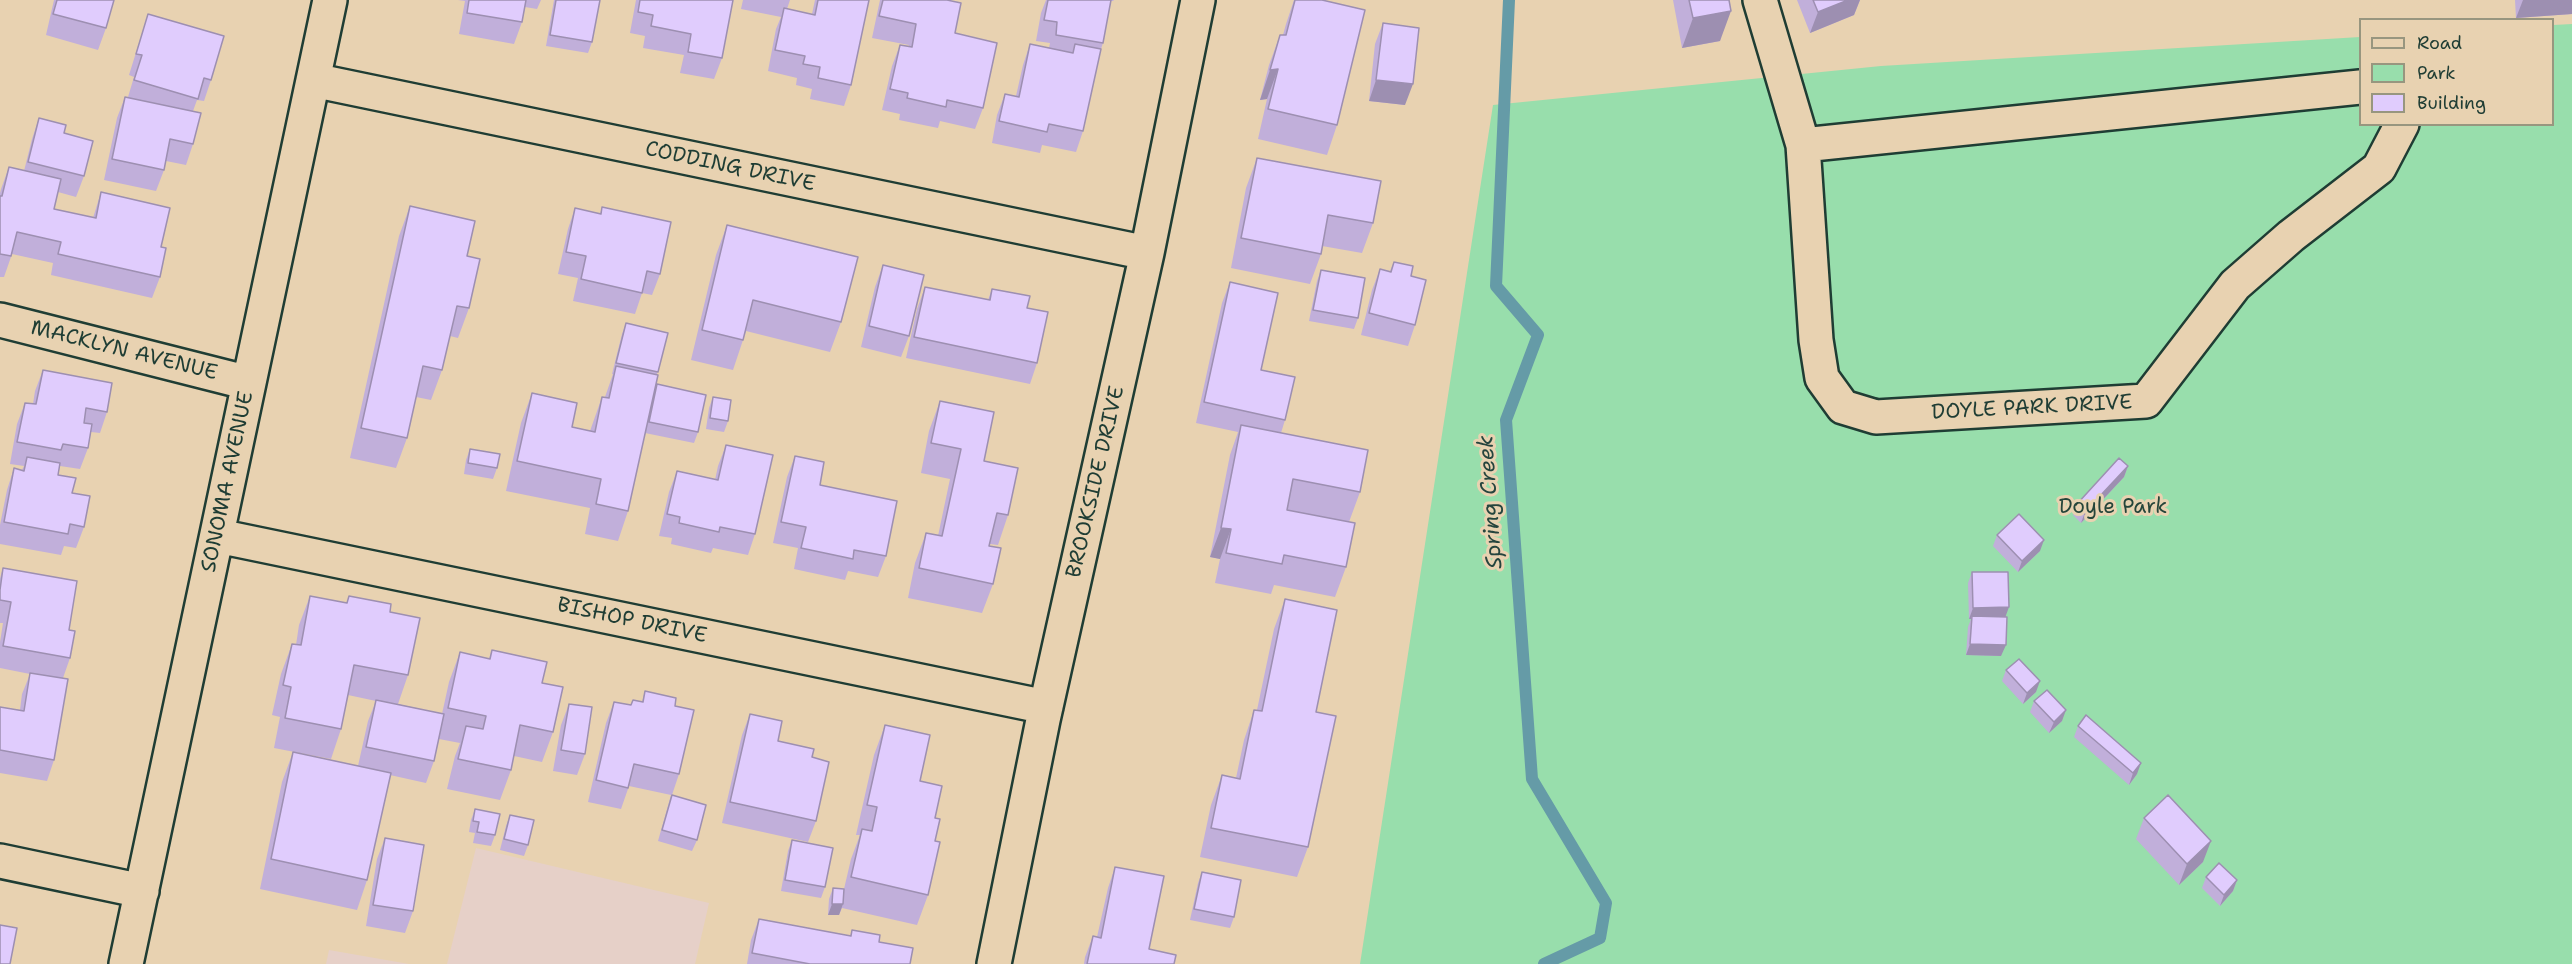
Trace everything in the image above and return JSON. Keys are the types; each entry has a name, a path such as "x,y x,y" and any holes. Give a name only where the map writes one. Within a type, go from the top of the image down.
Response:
{"street":[{"name":"SONOMA AVENUE","path":"126,964 330,0"},
{"name":"BROOKSIDE DRIVE","path":"994,964 1046,707 1147,253 1198,0"},
{"name":"DOYLE PARK DRIVE","path":"1760,0 1803,145 1816,340 1822,378 1844,407 1876,417 2146,401 2235,285 2290,236 2379,168 2401,126"},
{"name":"CODDING DRIVE","path":"313,80 1147,253"},
{"path":"1803,145 2359,87"},
{"name":"MACKLYN AVENUE","path":"0,320 249,383"},
{"name":"BISHOP DRIVE","path":"218,536 1046,707"},
{"path":"0,861 142,891"}],"shaded area":[{"path":"476,848 709,903 695,964 447,964"},
{"path":"329,950 409,964 326,964"}],"green space":[{"name":"Doyle Park","path":"2572,24 2572,964 1360,964 1493,105 1881,66 2359,37 2359,126 2554,126 2554,25"}],"building":[{"path":"57,0 114,0 106,28 53,14"},
{"path":"469,0 526,0 522,22 467,13"},
{"path":"556,0 600,0 592,42 550,35"},
{"path":"640,0 733,0 722,58 688,52 691,34 651,26 653,15 638,12"},
{"path":"818,0 869,0 851,85 818,78 820,67 803,64 805,56 775,50 784,8 815,15"},
{"path":"883,0 947,0 961,3 955,33 997,43 983,108 947,100 946,107 907,98 908,93 890,89 900,45 912,47 916,24 879,16"},
{"path":"1048,0 1111,0 1103,43 1056,35 1057,22 1044,20"},
{"path":"1295,0 1322,0 1365,10 1337,125 1268,109 1278,69 1270,70 1280,35 1286,35"},
{"path":"1689,0 1729,0 1731,11 1693,18"},
{"path":"1813,0 1848,0 1818,12"},
{"path":"148,14 224,36 211,80 204,78 198,99 134,80 142,55 136,54"},
{"path":"1383,23 1419,28 1413,84 1376,80"},
{"path":"1030,44 1073,53 1075,44 1101,49 1083,131 1049,124 1047,132 999,121 1005,94 1019,97"},
{"path":"125,97 201,113 193,144 170,139 164,170 112,159"},
{"path":"39,118 66,125 64,133 93,141 84,176 28,162"},
{"path":"1257,158 1381,181 1373,223 1328,215 1321,254 1241,238"},
{"path":"9,167 61,179 54,209 96,218 101,192 170,208 161,247 166,248 160,277 58,254 61,242 17,232 11,256 0,254 0,196 2,196"},
{"path":"410,206 475,221 467,256 480,259 469,308 457,306 442,370 423,366 407,438 361,428"},
{"path":"602,207 671,222 660,274 647,271 642,293 581,279 586,256 566,252 575,208 601,214"},
{"path":"727,225 858,257 841,322 753,300 743,340 702,330"},
{"path":"1394,262 1413,266 1411,276 1426,280 1415,325 1369,313 1380,269 1391,272"},
{"path":"883,265 924,275 909,336 869,326"},
{"path":"1321,270 1365,278 1358,318 1313,310"},
{"path":"1230,282 1278,293 1261,370 1295,377 1285,420 1204,402"},
{"path":"925,287 990,300 992,289 1030,296 1027,308 1048,312 1037,363 914,337"},
{"path":"626,323 668,333 658,372 616,363"},
{"path":"616,366 658,375 628,511 596,504 601,479 517,461 532,393 577,403 572,427 595,432 602,397 609,398"},
{"path":"43,370 112,383 107,412 86,408 84,423 92,424 88,448 63,444 61,450 17,442 25,403 36,404"},
{"path":"657,384 706,395 698,432 649,422"},
{"path":"713,397 731,400 728,421 710,418"},
{"path":"940,401 994,412 984,461 1018,468 1008,515 997,513 989,546 1001,548 993,584 919,568 926,533 942,536 961,449 931,443"},
{"path":"1241,425 1368,450 1360,492 1293,479 1287,510 1355,523 1346,567 1284,555 1282,564 1226,553 1231,529 1221,528"},
{"path":"726,445 773,455 755,534 720,527 719,532 679,523 680,517 667,514 677,471 718,480"},
{"path":"470,449 500,454 497,468 468,463"},
{"path":"795,456 824,462 820,485 897,501 886,556 854,550 853,559 801,548 806,527 781,522"},
{"path":"27,457 60,463 58,475 76,478 72,493 90,496 84,527 70,524 68,534 4,522 14,468 24,471"},
{"path":"2119,458 2128,466 2085,512 2077,504"},
{"path":"2019,514 2044,540 2022,561 1997,535"},
{"path":"3,568 77,581 69,630 75,631 70,658 3,646 11,602 0,600"},
{"path":"1972,572 2008,572 2009,607 1973,608"},
{"path":"310,596 347,603 349,596 391,604 390,612 420,618 408,675 354,665 341,729 285,718 291,687 283,685 292,644 301,645"},
{"path":"1285,599 1337,610 1316,712 1336,716 1308,847 1211,828 1222,775 1240,779 1254,710 1262,711"},
{"path":"1972,616 2007,617 2006,645 1970,644"},
{"path":"492,650 547,662 542,683 563,687 553,732 520,725 511,770 458,759 466,726 483,729 486,716 448,708 460,652 490,659"},
{"path":"2019,659 2040,681 2027,693 2006,670"},
{"path":"30,673 68,679 54,760 0,750 0,707 24,711"},
{"path":"2047,690 2066,710 2054,722 2034,701"},
{"path":"645,691 676,698 675,706 694,710 679,774 634,764 628,788 596,780 614,702 631,705 633,700 643,702"},
{"path":"376,700 444,714 434,761 366,747"},
{"path":"569,704 592,707 585,754 561,750"},
{"path":"750,714 782,721 778,741 814,749 812,757 829,762 816,821 730,802"},
{"path":"2086,715 2141,763 2133,773 2078,726"},
{"path":"885,725 930,735 920,781 942,786 935,818 940,819 935,841 940,842 928,895 851,877 862,829 872,831 877,807 867,805"},
{"path":"293,752 391,773 367,880 271,859"},
{"path":"672,795 706,805 697,840 662,830"},
{"path":"2168,795 2211,841 2187,864 2144,818"},
{"path":"475,809 500,814 495,835 477,832 479,822 473,821"},
{"path":"510,815 534,820 528,845 504,839"},
{"path":"385,838 424,845 413,911 373,905"},
{"path":"792,840 833,848 825,887 785,880"},
{"path":"2219,863 2237,880 2224,895 2206,877"},
{"path":"1115,867 1164,876 1149,949 1176,955 1174,964 1087,964 1093,936 1101,938"},
{"path":"1202,872 1241,880 1234,917 1194,909"},
{"path":"833,888 844,889 843,904 832,904"},
{"path":"759,919 851,936 852,930 880,935 879,942 913,948 910,964 810,964 752,953"},
{"path":"0,925 17,928 10,964 0,964"}],"waterway":[{"name":"Spring Creek","path":"1509,0 1496,286 1538,335 1506,420 1532,779 1606,903 1600,938 1544,964"}]}
